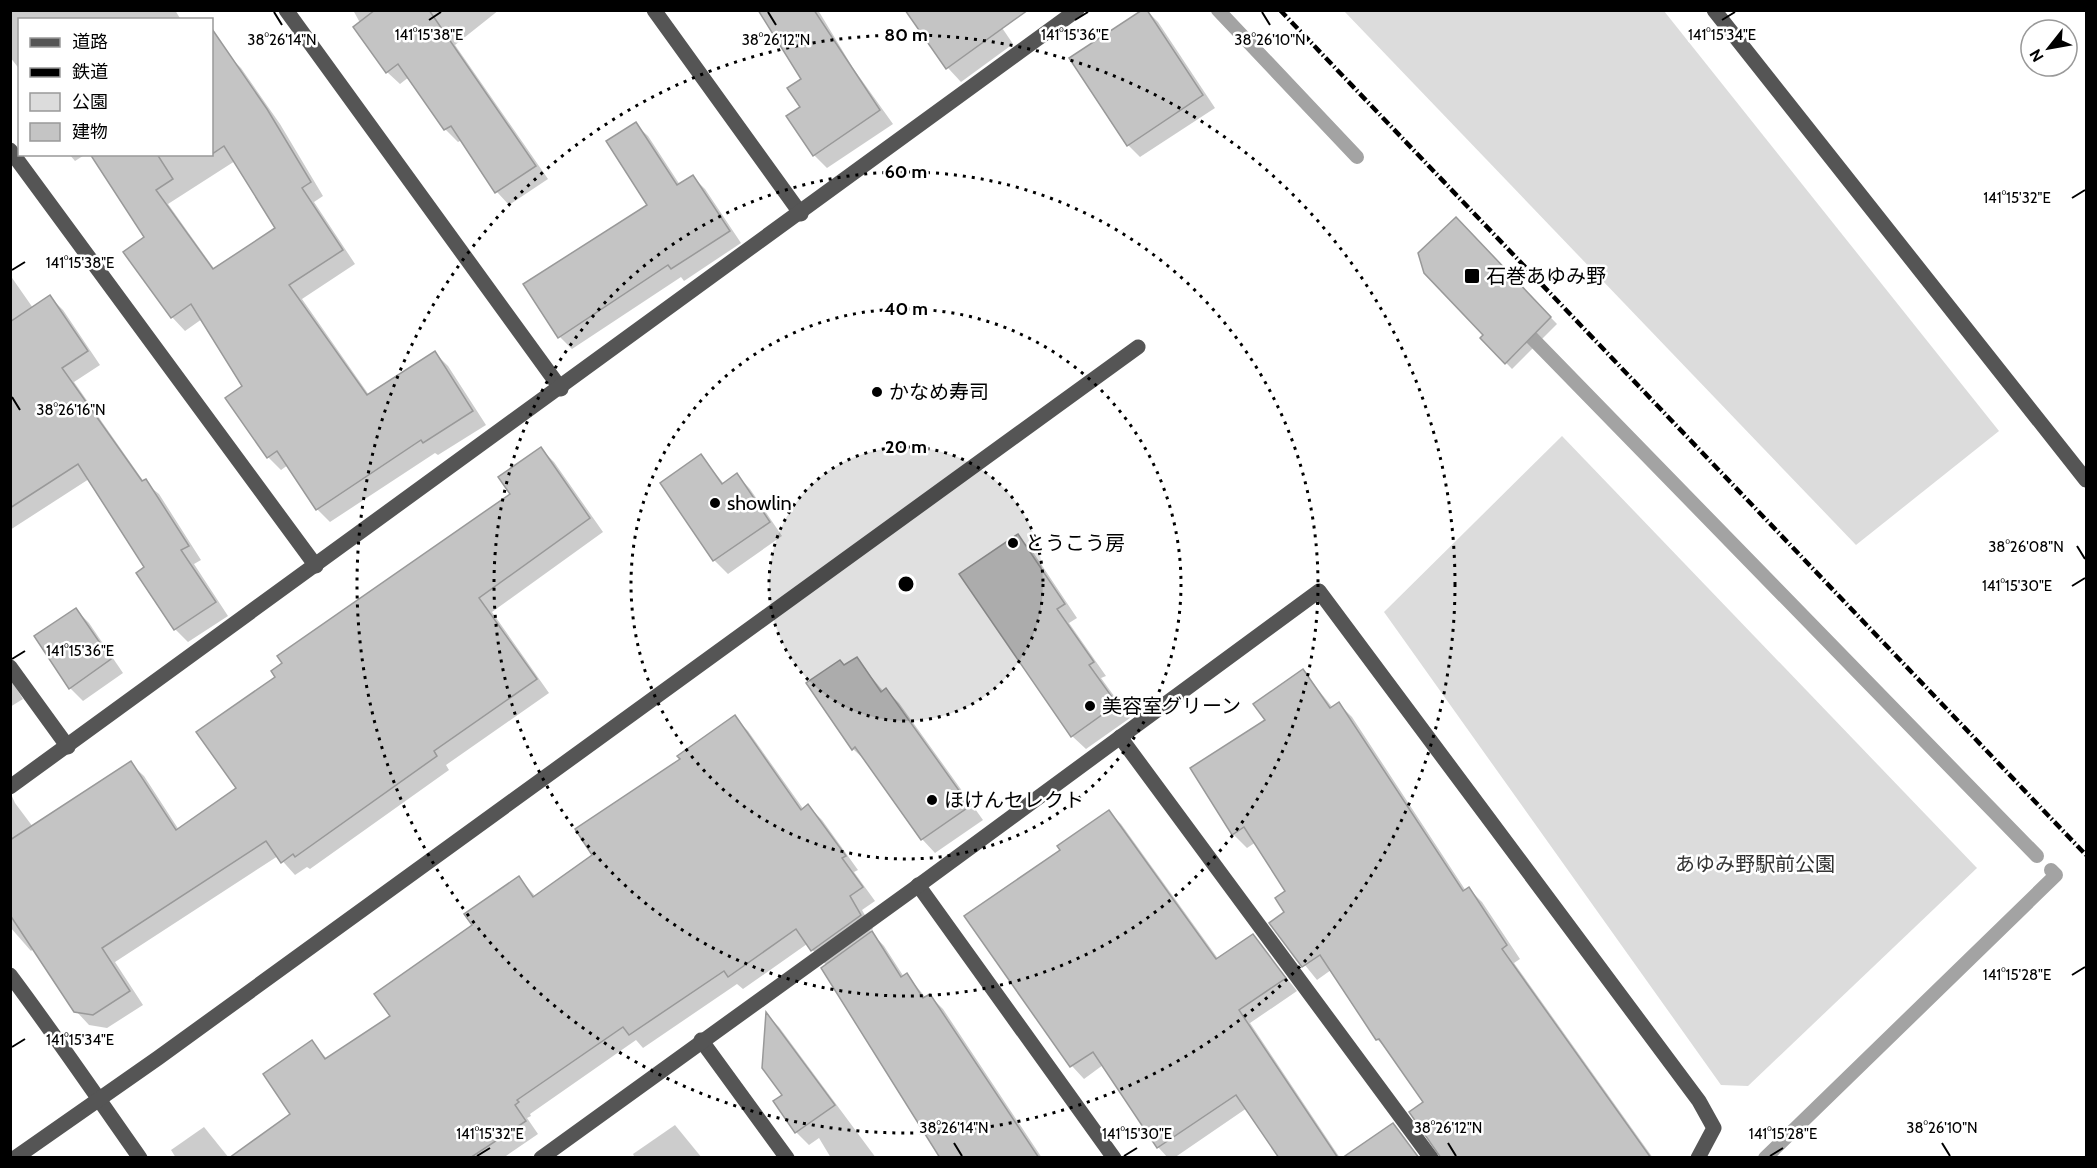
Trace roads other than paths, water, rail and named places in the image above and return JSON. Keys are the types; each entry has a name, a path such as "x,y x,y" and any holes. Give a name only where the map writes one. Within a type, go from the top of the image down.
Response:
{"street":[{"path":"285,10 561,389"},
{"path":"654,10 801,214"},
{"path":"10,788 561,389 1077,10"},
{"path":"1714,10 2086,480"},
{"path":"10,150 316,566"},
{"path":"15,1158 96,1098 158,1058 1137,347"},
{"path":"541,1158 1319,591 1699,1101 1714,1128 1698,1158"},
{"path":"10,667 68,747"},
{"path":"1120,737 1431,1158"},
{"path":"918,885 1114,1158"},
{"path":"10,975 70,1055 96,1098 140,1158"},
{"path":"701,1040 787,1158"}],"waterway":[{"path":"1218,10 1357,157"},
{"path":"1532,338 2037,856"},
{"path":"1765,1158 2056,875 2051,870"}],"railway":[{"path":"1280,10 2086,855"}],"place":[{"name":"石巻あゆみ野","path":"1472,276"},
{"name":"かなめ寿司","path":"877,392"},
{"name":"showlin","path":"715,503"},
{"name":"とうこう房","path":"1013,543"},
{"name":"美容室グリーン","path":"1090,706"},
{"name":"ほけんセレクト","path":"932,800"}],"park label":[{"name":"あゆみ野駅前公園","path":"1755,864"}]}
